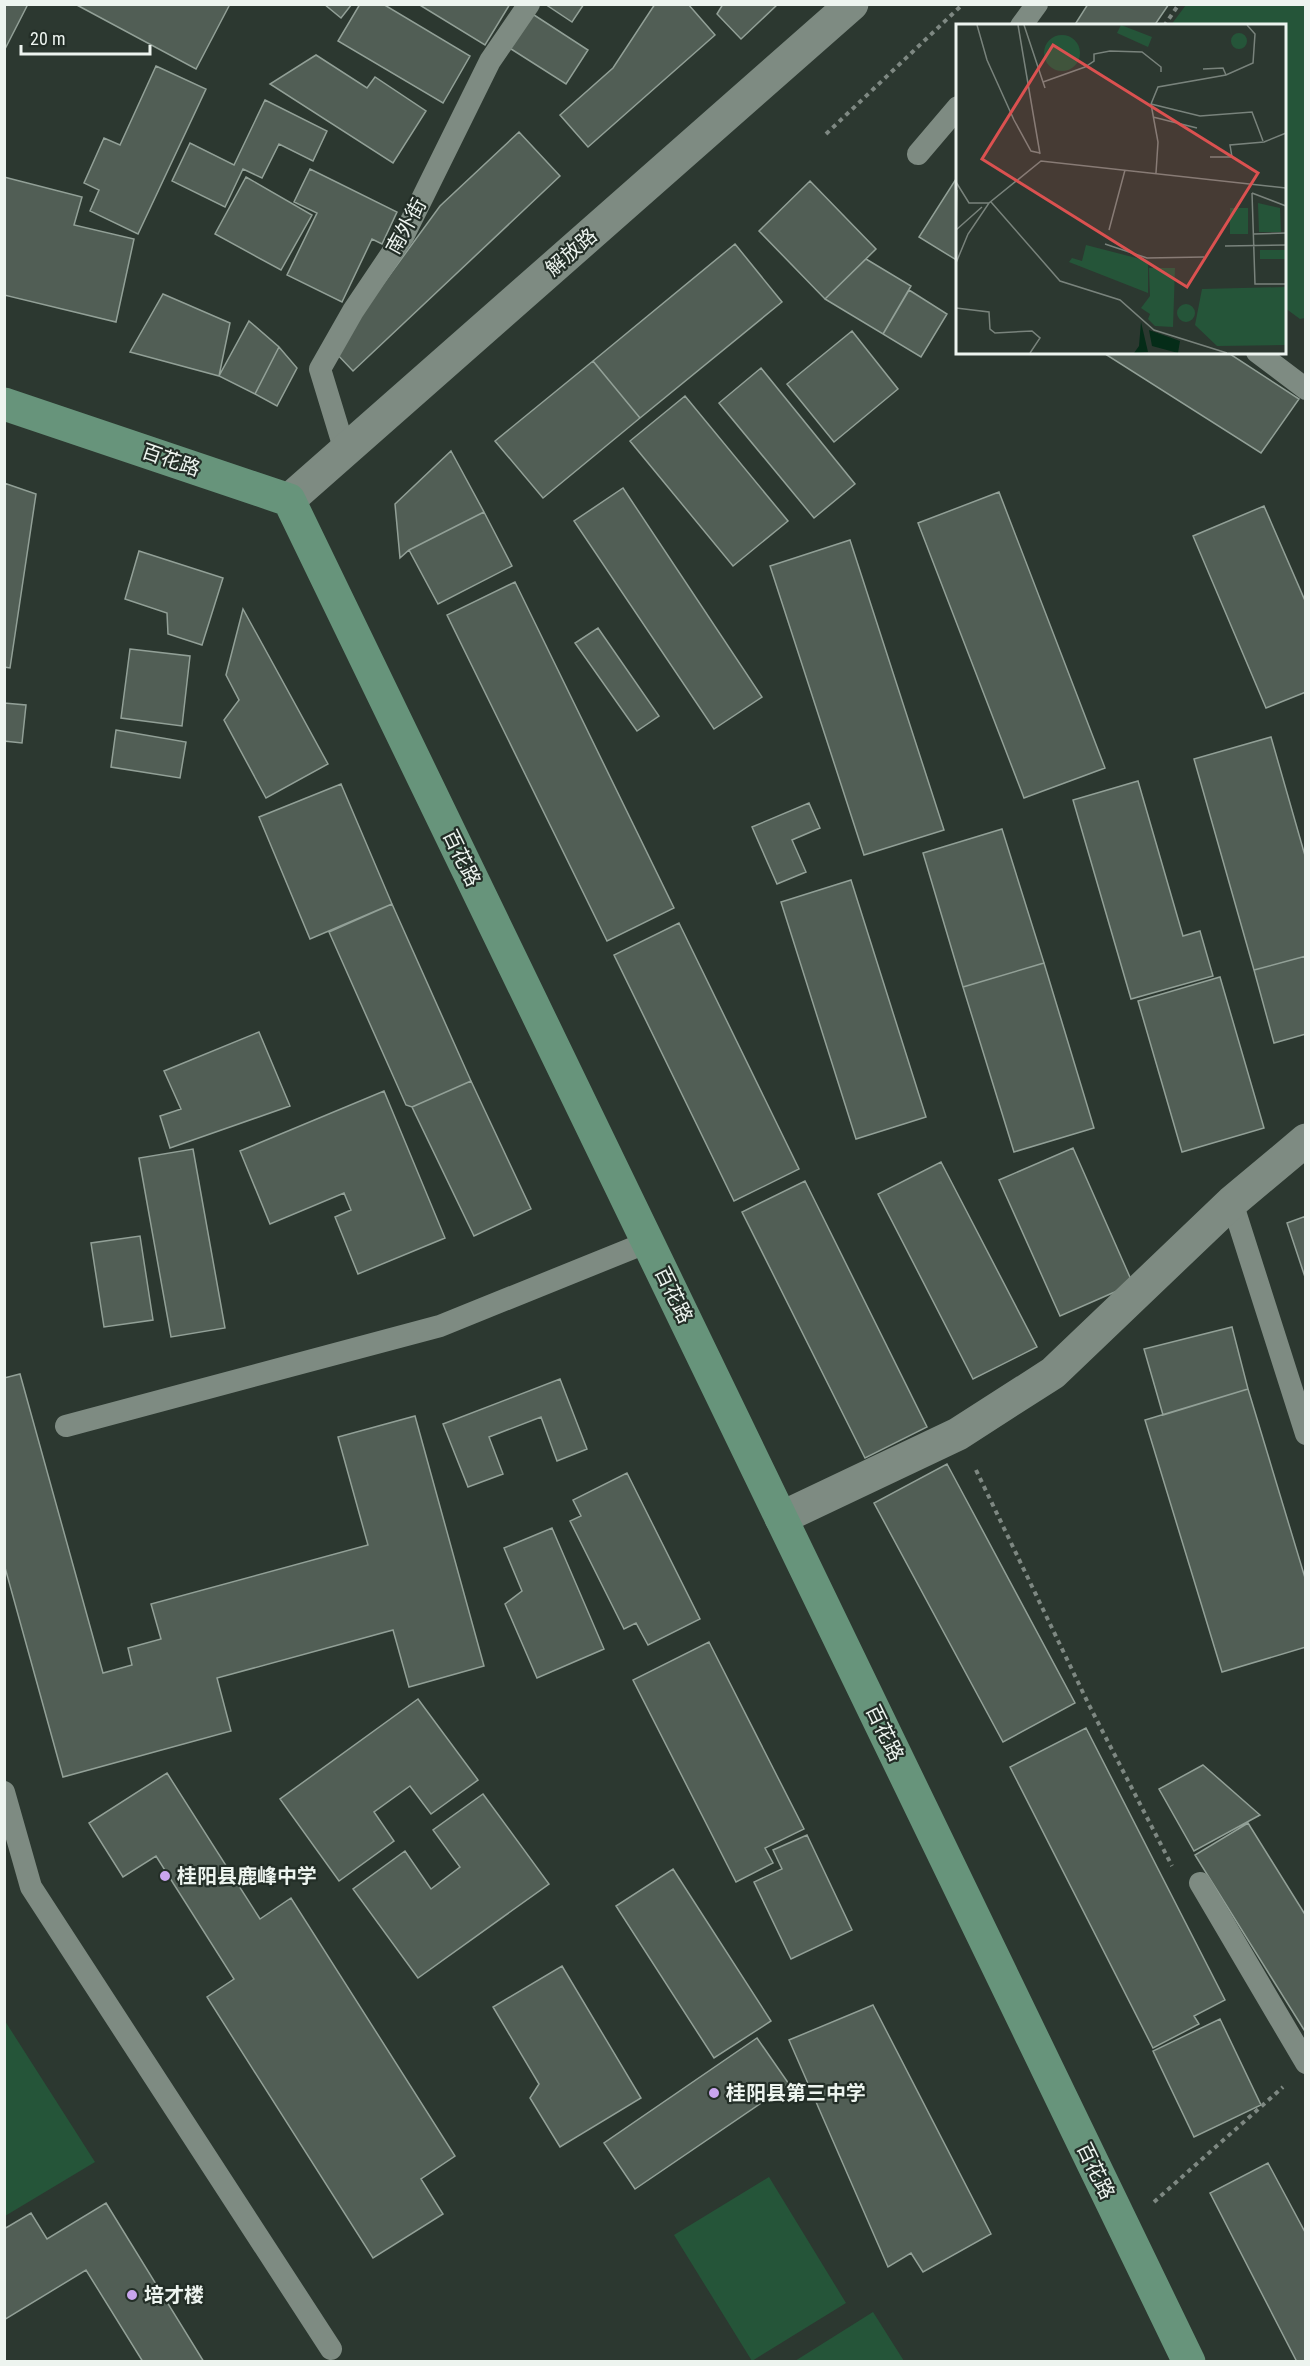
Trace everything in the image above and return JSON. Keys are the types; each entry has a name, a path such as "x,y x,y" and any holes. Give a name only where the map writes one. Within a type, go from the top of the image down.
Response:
{"main road":[{"name":"百花路","path":"4,404 290,500 1124,2228 1184,2359"}],"street":[{"name":"解放路","path":"290,500 852,4"},
{"path":"781,1518 958,1434 1053,1373 1232,1202 1305,1140"}],"lane":[{"name":"南外街","path":"345,451 320,369 353,311 404,235 490,61 529,4"},
{"path":"1022,24 1037,4"},
{"path":"918,154 956,112"},
{"path":"1260,354 1305,389"},
{"path":"1232,1202 1305,1434"},
{"path":"66,1426 440,1326 648,1242"},
{"path":"4,1792 31,1887 331,2349"},
{"path":"1200,1883 1305,2062"}],"path":[{"path":"826,134 963,4"},
{"path":"1165,24 1179,4"},
{"path":"958,1434 1089,1705 1176,1874"},
{"path":"1124,2228 1285,2085"}],"green space":[{"path":"1186,5 1305,5 1305,318 1300,319 1286,309 1286,24 1172,24"},
{"path":"5,2021 95,2162 4,2216"},
{"path":"769,2177 846,2303 752,2361 674,2235"},
{"path":"873,2312 904,2361 795,2361"}],"building":[{"path":"4,4 28,4 4,51"},
{"path":"75,4 227,4 229,6 196,69"},
{"path":"324,4 352,4 341,18"},
{"path":"360,4 383,4 470,56 443,103 338,41"},
{"path":"418,4 510,4 485,45"},
{"path":"545,4 584,4 572,22"},
{"path":"655,4 688,4 715,35 588,147 560,115 613,68"},
{"path":"723,4 778,4 741,39 717,14"},
{"path":"1088,4 1169,4 1155,24 1075,24"},
{"path":"531,13 588,50 566,84 508,47"},
{"path":"316,55 367,88 375,77 426,111 393,163 270,84"},
{"path":"156,66 206,89 138,234 90,211 99,190 84,183 104,138 120,145"},
{"path":"265,100 327,131 313,161 279,144 262,178 243,169 225,207 172,181 190,143 234,165"},
{"path":"519,132 560,176 353,371 334,351 440,206"},
{"path":"310,169 397,212 382,244 372,239 342,302 287,275 317,213 294,202"},
{"path":"4,177 82,197 74,225 134,239 116,322 4,295"},
{"path":"246,177 312,215 281,270 215,234"},
{"path":"956,179 956,260 919,237"},
{"path":"810,181 876,249 825,299 759,231"},
{"path":"735,244 782,302 640,418 593,361"},
{"path":"866,259 911,286 883,334 825,299"},
{"path":"909,290 947,314 921,357 883,334"},
{"path":"163,294 230,323 219,376 130,352"},
{"path":"249,321 279,347 255,394 219,376"},
{"path":"852,331 898,389 834,442 787,384"},
{"path":"279,347 297,368 277,406 255,394"},
{"path":"1105,354 1230,354 1299,399 1261,453"},
{"path":"593,361 640,418 543,498 495,441"},
{"path":"761,368 855,484 814,518 719,403"},
{"path":"685,396 788,521 733,566 630,441"},
{"path":"451,451 484,512 409,550 400,558 395,504"},
{"path":"4,483 36,494 10,668 4,667"},
{"path":"623,488 762,697 714,729 574,521"},
{"path":"999,492 1105,768 1024,798 918,523"},
{"path":"1264,506 1306,603 1306,692 1266,708 1193,536"},
{"path":"484,512 512,566 438,604 409,550"},
{"path":"850,540 944,830 864,855 770,566"},
{"path":"139,551 223,578 202,645 168,634 167,613 125,599"},
{"path":"515,582 674,908 607,941 447,615"},
{"path":"243,609 328,764 266,798 224,720 239,700 226,675"},
{"path":"598,628 659,716 637,731 575,643"},
{"path":"130,649 190,656 182,726 121,718"},
{"path":"4,703 26,705 22,743 4,741"},
{"path":"116,730 186,742 180,778 111,767"},
{"path":"1271,737 1306,859 1306,956 1254,970 1194,759"},
{"path":"1138,781 1183,936 1200,931 1213,976 1131,999 1073,800"},
{"path":"341,784 392,904 310,939 259,817"},
{"path":"809,803 820,828 792,840 806,872 777,884 752,827"},
{"path":"1002,829 1044,963 963,987 923,853"},
{"path":"851,880 926,1117 856,1139 781,902"},
{"path":"392,904 471,1081 412,1107 406,1105 329,932"},
{"path":"679,923 799,1169 734,1201 614,955"},
{"path":"1306,956 1306,1034 1274,1043 1254,970"},
{"path":"1044,963 1094,1128 1014,1152 963,987"},
{"path":"1220,977 1264,1128 1182,1152 1138,1001"},
{"path":"259,1032 290,1106 170,1148 160,1116 181,1109 164,1071"},
{"path":"471,1081 531,1209 474,1236 412,1107"},
{"path":"384,1091 445,1238 358,1274 335,1217 351,1210 344,1193 270,1224 240,1151"},
{"path":"1073,1148 1133,1284 1060,1316 999,1180"},
{"path":"193,1149 225,1328 171,1337 139,1158"},
{"path":"941,1162 1037,1347 973,1379 878,1194"},
{"path":"805,1181 927,1427 865,1458 742,1212"},
{"path":"1306,1216 1306,1280 1287,1223"},
{"path":"140,1236 153,1320 104,1327 91,1243"},
{"path":"1232,1327 1248,1389 1163,1415 1144,1349"},
{"path":"20,1374 103,1673 132,1665 128,1648 161,1639 151,1604 368,1545 338,1437 415,1416 484,1666 409,1687 393,1630 217,1678 231,1731 63,1777 4,1564 4,1378"},
{"path":"560,1379 587,1449 557,1461 541,1417 489,1437 503,1474 468,1487 443,1424"},
{"path":"1248,1389 1306,1581 1306,1647 1222,1672 1145,1420"},
{"path":"947,1464 1075,1703 1003,1742 874,1503"},
{"path":"627,1473 700,1619 648,1645 636,1623 624,1629 570,1521 581,1516 573,1500"},
{"path":"552,1528 604,1649 537,1678 505,1604 522,1591 504,1548"},
{"path":"709,1642 804,1829 765,1848 773,1863 736,1882 633,1680"},
{"path":"418,1699 478,1780 431,1814 410,1786 374,1812 394,1841 339,1881 280,1799"},
{"path":"1086,1728 1225,2000 1194,2016 1199,2024 1153,2048 1010,1767"},
{"path":"1203,1765 1260,1815 1194,1851 1159,1789"},
{"path":"167,1773 260,1919 291,1898 455,2156 421,2179 443,2214 373,2258 207,1997 234,1979 156,1856 123,1877 89,1823"},
{"path":"483,1794 549,1884 418,1978 353,1889 405,1851 431,1889 460,1867 433,1830"},
{"path":"1248,1823 1306,1916 1306,2033 1195,1855"},
{"path":"807,1835 852,1930 791,1959 754,1882 782,1869 773,1850"},
{"path":"673,1869 771,2021 714,2058 616,1906"},
{"path":"562,1966 641,2098 560,2147 530,2098 539,2084 493,2007"},
{"path":"873,2005 991,2234 923,2272 911,2253 888,2267 789,2040"},
{"path":"1220,2019 1261,2105 1194,2137 1153,2051"},
{"path":"757,2038 789,2084 635,2189 604,2143"},
{"path":"1268,2163 1306,2234 1306,2362 1297,2362 1210,2193"},
{"name":"培才楼","path":"106,2203 204,2362 143,2362 86,2270 4,2320 4,2229 31,2213 47,2239"}],"place":[{"name":"桂阳县鹿峰中学","path":"165,1876"},
{"name":"桂阳县第三中学","path":"714,2093"},
{"name":"培才楼","path":"132,2295"}]}
